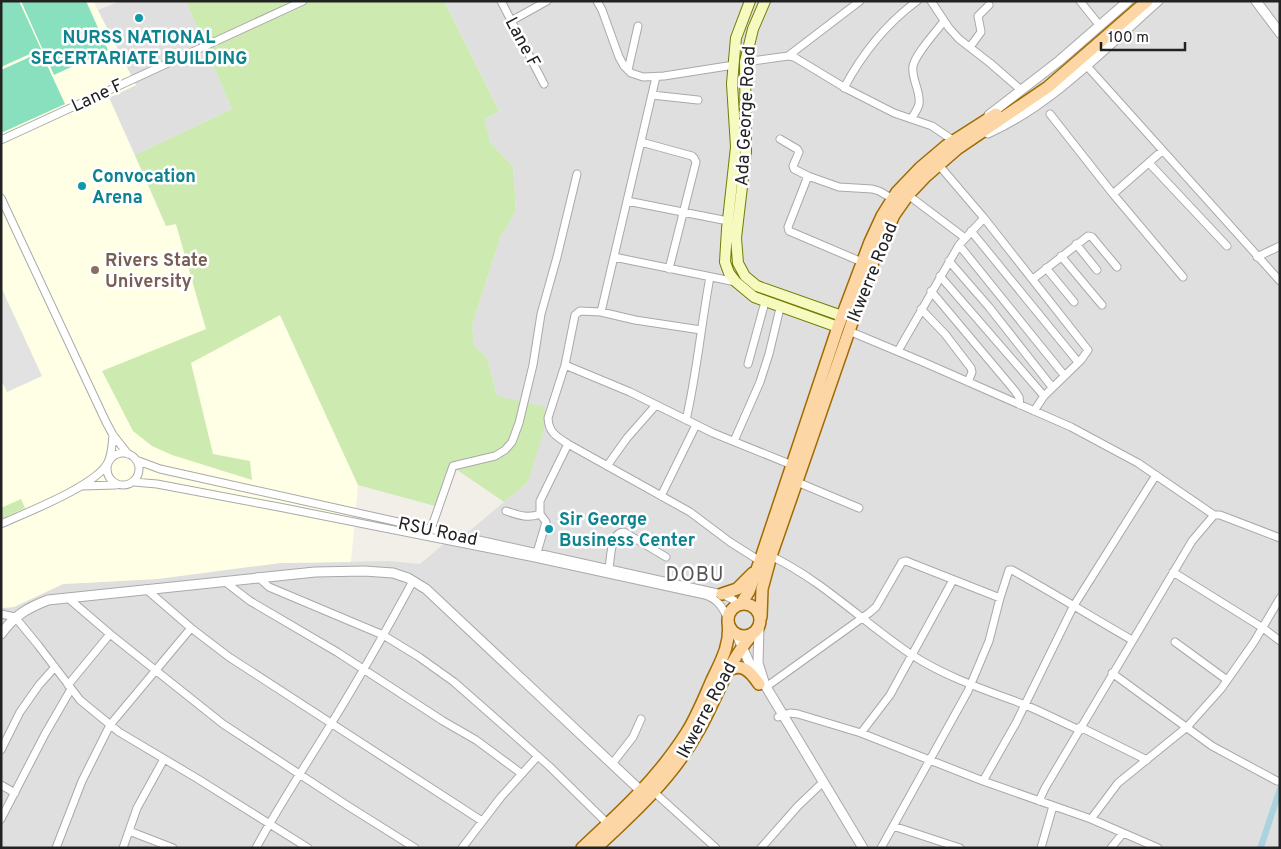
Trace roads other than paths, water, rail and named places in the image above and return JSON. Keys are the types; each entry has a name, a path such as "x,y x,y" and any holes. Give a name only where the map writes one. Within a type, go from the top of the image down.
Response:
{"main road":[{"name":"Ada George Road","path":"750,1 736,38 732,84 736,147 725,262 736,282 754,297 780,308 843,325"},
{"name":"Ada George Road","path":"765,1 753,29 745,62 746,152 736,238 738,263 745,276 757,286 843,325"},
{"name":"Ikwerre Road","path":"596,848 654,792 680,761 699,730 740,640 757,627 763,561 792,464 843,325 894,215 908,195 938,164 1048,87 1116,24 1137,1"},
{"name":"Ikwerre Road","path":"740,605 763,561 797,482 862,262 876,229 893,199 920,168 954,141 1042,83 1147,1"},
{"path":"722,594 737,590 763,561"},
{"path":"740,640 730,628 728,621 732,610 740,605 751,605 755,608 757,627"},
{"name":"Ikwerre Road","path":"582,848 642,791 676,750 699,710 726,648 730,636 728,621"},
{"path":"726,672 734,667 743,668 750,672 762,685"}],"street":[{"name":"Lane F","path":"1,140 303,1"},
{"name":"Lane F","path":"501,1 544,84"},
{"path":"511,21 547,1"},
{"path":"596,1 602,10 619,57 632,74 642,77 656,77 734,65"},
{"path":"788,56 860,1"},
{"path":"844,88 865,53 885,30 917,1"},
{"path":"930,1 959,39 1021,90"},
{"path":"1080,1 1100,26"},
{"path":"972,139 1001,126 1051,93 1086,65 1158,1"},
{"path":"1256,1 1280,33"},
{"path":"1262,1 1280,24"},
{"path":"980,124 988,115 1065,57 1100,26 1122,3"},
{"path":"970,47 981,32 978,16 989,5"},
{"path":"912,118 918,106 919,97 913,72 914,64 944,21"},
{"path":"628,70 638,26"},
{"path":"745,62 788,56 794,57 844,88 894,113 932,126 954,141"},
{"path":"1086,65 1257,258 1280,281"},
{"path":"601,312 656,77"},
{"path":"652,95 698,100"},
{"path":"1050,114 1183,278"},
{"path":"780,140 797,149 799,152 793,166 808,176 839,187 879,191 893,199"},
{"path":"641,142 694,158 696,162 669,269"},
{"path":"1113,194 1162,151"},
{"path":"1149,163 1227,246"},
{"path":"938,164 1033,278 1088,350 1044,396 1034,411"},
{"path":"431,529 453,466 494,456 505,450 512,442 519,424 533,365 541,314 577,174"},
{"path":"808,176 788,227 789,231 862,262"},
{"path":"908,195 965,238"},
{"path":"1,198 113,435 128,454 136,460 139,469 139,474 134,482 127,485 101,484 82,486"},
{"path":"627,201 728,221"},
{"path":"898,351 959,245 984,218"},
{"path":"970,231 1078,362"},
{"path":"1033,278 1088,236 1092,237 1117,267"},
{"path":"1076,244 1098,270"},
{"path":"959,245 1064,375"},
{"path":"1257,258 1280,246"},
{"path":"1061,256 1102,305"},
{"path":"614,257 736,282"},
{"path":"949,261 989,307 1052,387"},
{"path":"1046,268 1074,302"},
{"path":"940,276 1044,396"},
{"path":"686,420 697,365 700,330 710,277"},
{"path":"931,291 1015,390 1019,397 1020,405"},
{"path":"748,364 765,302"},
{"path":"734,440 760,382 780,308"},
{"path":"921,309 945,334 971,368 972,372 968,382"},
{"path":"700,330 635,320 601,312 580,311 575,315 565,365 548,418 549,427 553,434 690,512 730,542 763,561 787,564 825,589 912,655 970,686 1025,705 1147,760"},
{"path":"843,325 1071,427 1156,475 1214,516 1234,520 1280,538"},
{"path":"565,365 656,405 696,425 792,464"},
{"path":"607,466 627,438 656,405"},
{"path":"661,496 696,425"},
{"path":"113,435 107,468 109,477 120,486"},
{"path":"536,556 546,522 540,514 540,501 568,444"},
{"path":"1,524 82,486 97,475 114,456 123,453 128,454"},
{"name":"RSU Road","path":"136,460 160,469 431,529 536,556 706,595 721,605 728,621"},
{"path":"984,781 1025,705 1073,607 1156,475"},
{"name":"RSU Road","path":"134,482 157,484 536,556 609,568 722,594 740,605"},
{"path":"797,482 859,508"},
{"path":"506,511 525,517 533,517 540,514"},
{"path":"1039,801 1079,729 1192,541 1214,516"},
{"path":"609,568 614,540 620,532 624,532 666,557"},
{"path":"762,685 863,618 876,607 902,562 906,561 1000,598"},
{"path":"881,848 970,686 989,641 1008,572 1012,570 1132,640"},
{"path":"1,634 15,617 30,607 48,600 315,572 364,571 393,573 413,581 432,595 642,791"},
{"path":"1173,572 1280,641"},
{"path":"258,578 269,587 383,635 419,657 454,682 538,756 608,824"},
{"path":"861,733 890,694 952,580"},
{"path":"223,581 250,601 337,652 443,721 476,740 522,774"},
{"path":"256,848 298,774 363,670 413,581"},
{"path":"146,589 191,628 229,657 482,820"},
{"path":"68,598 223,724 298,774 416,848"},
{"path":"1092,820 1118,783 1187,727 1228,680 1280,598"},
{"path":"1,614 15,617 80,700 119,732 308,848"},
{"path":"757,627 758,663 762,685"},
{"path":"56,848 82,781 110,725 191,628"},
{"path":"1,819 69,687 110,634"},
{"path":"740,640 762,685 857,848"},
{"path":"1175,642 1228,680"},
{"path":"1,750 20,712 39,685 55,667"},
{"path":"1112,673 1212,746 1277,781"},
{"path":"780,716 790,713 798,714 861,733 928,760 1092,820 1158,848"},
{"path":"780,716 863,848"},
{"path":"612,764 633,737 641,719"},
{"path":"462,848 482,820 538,756"},
{"path":"123,848 137,808 164,759"},
{"path":"1,785 15,793"},
{"path":"761,848 798,806 820,786"},
{"path":"654,792 716,848"},
{"path":"1041,848 1053,806"},
{"path":"893,826 960,848"},
{"path":"129,831 173,848"},
{"path":"1111,848 1123,833"}],"water":[{"path":"1280,779 1280,799 1264,848 1257,848"}],"place":[{"name":"NURSS NATIONAL SECERTARIATE BUILDING","path":"139,18"},
{"name":"Convocation Arena","path":"82,186"},
{"name":"Rivers State University","path":"95,270"},
{"name":"Sir George Business Center","path":"549,529"}],"district":[{"name":"DOBU","path":"695,574"}]}
